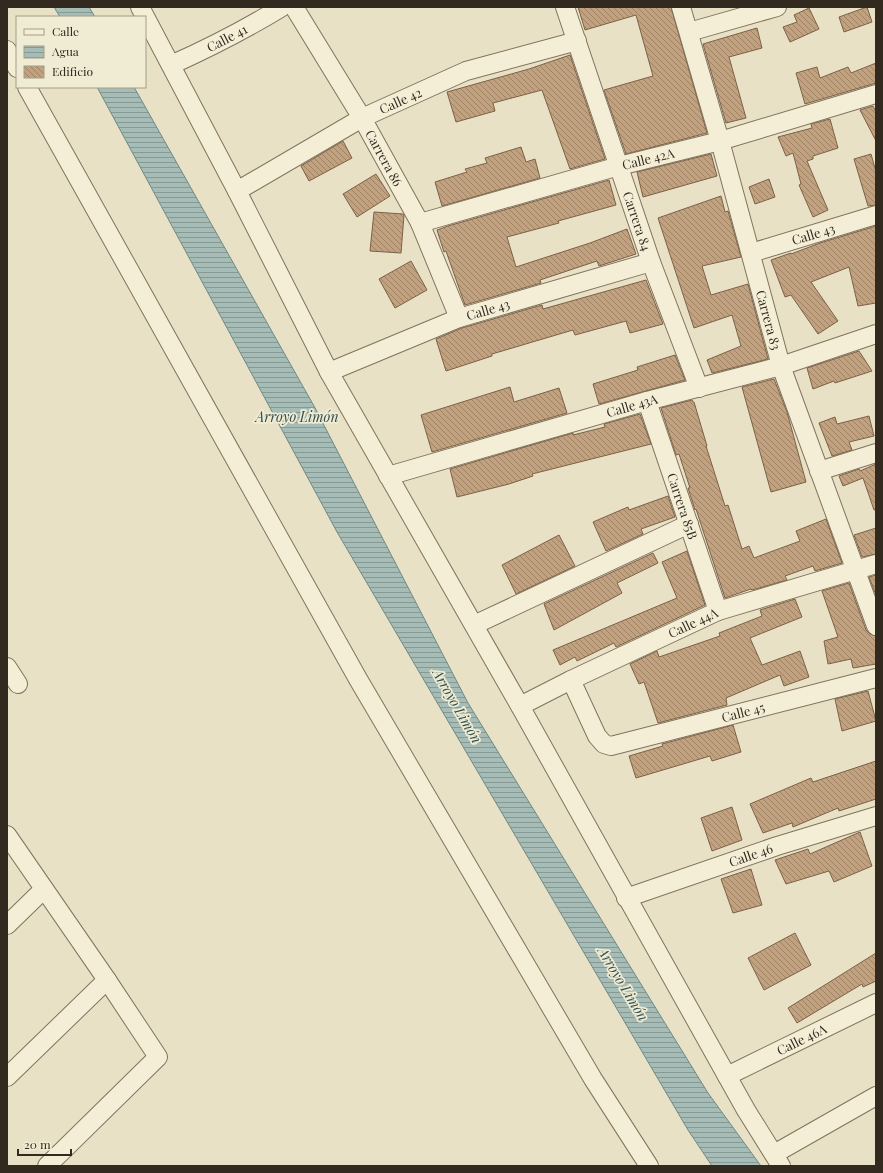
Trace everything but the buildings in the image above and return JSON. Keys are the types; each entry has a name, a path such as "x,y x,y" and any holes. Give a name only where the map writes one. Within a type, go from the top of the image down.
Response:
{"street":[{"path":"140,7 145,16"},
{"name":"Calle 41","path":"171,64 233,36 282,7"},
{"name":"Carrera 86","path":"294,7 362,118 420,223 459,318"},
{"name":"Carrera 84","path":"565,7 651,262 699,388"},
{"name":"Carrera 83","path":"681,7 720,141 781,366 876,626"},
{"path":"689,32 777,7"},
{"path":"146,18 237,190 329,372 520,706 626,898 746,1110 778,1160 876,1096"},
{"name":"Calle 42","path":"237,190 362,118 466,71 577,41"},
{"path":"7,50 16,66"},
{"path":"29,88 362,686 593,1079 649,1166"},
{"name":"Calle 42A","path":"420,223 619,166 720,141 876,94"},
{"name":"Calle 43","path":"750,253 876,215"},
{"name":"Calle 43","path":"329,372 459,318 651,262"},
{"name":"Calle 43A","path":"388,476 647,402 781,366 876,334"},
{"name":"Carrera 85B","path":"647,402 718,611"},
{"path":"819,471 876,453"},
{"path":"474,625 689,524"},
{"name":"Calle 44A","path":"520,706 571,680 718,611 876,564"},
{"path":"7,667 18,684"},
{"name":"Calle 45","path":"571,680 597,736 604,744 611,746 876,678"},
{"name":"Calle 46","path":"626,898 776,846 876,816"},
{"path":"7,835 158,1057 47,1166"},
{"path":"7,925 44,889"},
{"path":"7,1076 107,980"},
{"name":"Calle 46A","path":"727,1076 876,1003"}],"water":[{"path":"54,7 89,7 94,16 59,16"},
{"name":"Arroyo Limón","path":"98,88 135,88 314,406 468,703 708,1093 761,1166 712,1166 688,1130 337,532"}]}
